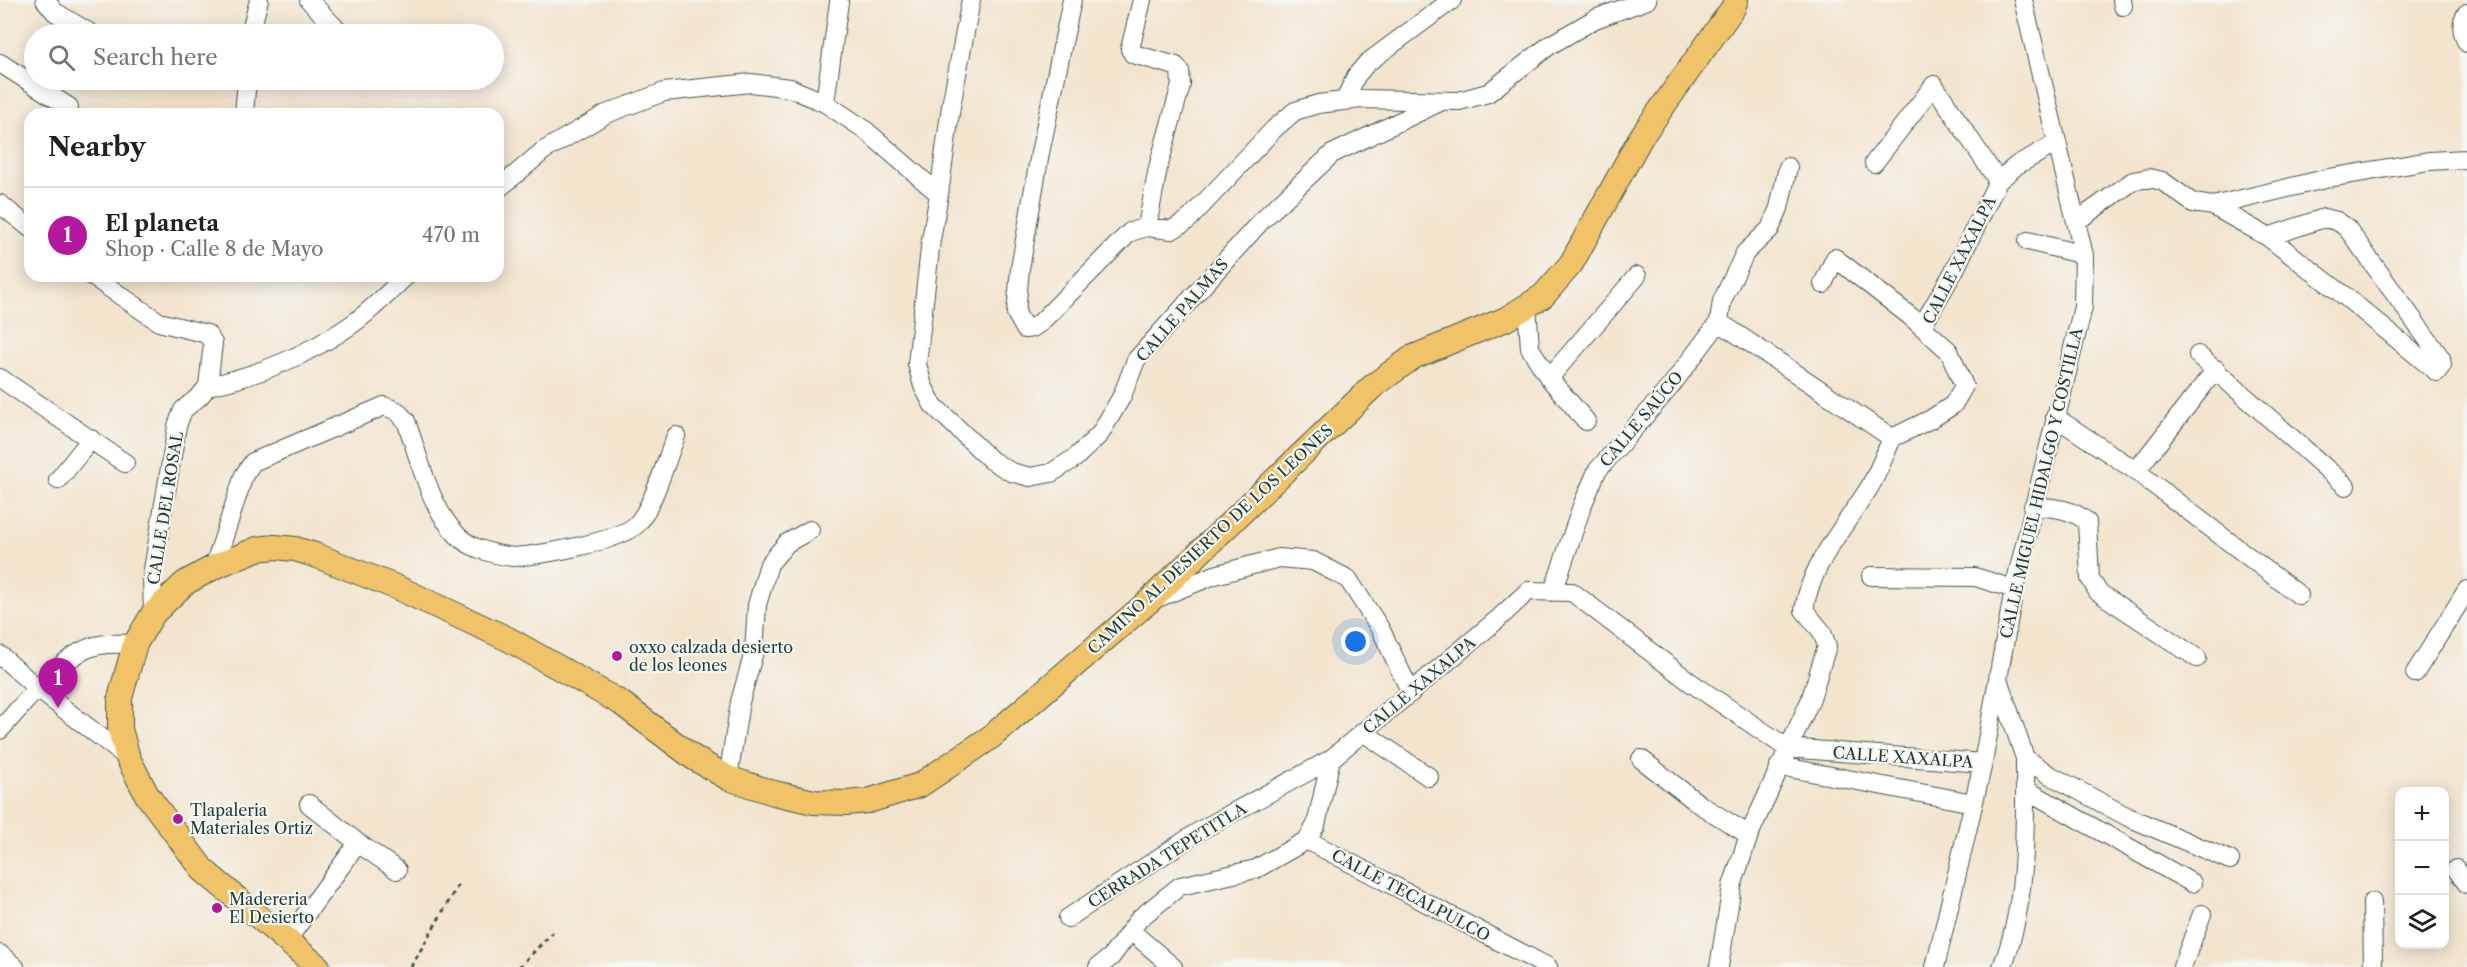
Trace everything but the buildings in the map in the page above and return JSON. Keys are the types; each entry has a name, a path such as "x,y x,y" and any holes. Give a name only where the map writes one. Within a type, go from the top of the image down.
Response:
{"main road":[{"name":"CAMINO AL DESIERTO DE LOS LEONES","path":"318,967 203,870 147,795 129,758 120,729 120,698 135,644 153,614 185,583 214,567 257,549 275,547 295,549 398,588 508,639 621,703 694,758 728,778 814,802 846,803 890,796 920,785 991,737 1148,602 1373,386 1413,357 1506,319 1543,296 1571,264 1641,136 1733,8 1736,0"}],"street":[{"path":"45,0 55,12 75,24"},
{"path":"253,24 259,0"},
{"path":"309,0 332,24"},
{"name":"CALLE PALMAS","path":"971,0 951,106 931,240 917,364 923,386 933,405 991,460 1011,472 1030,477 1051,473 1075,458 1100,434 1122,396 1136,360 1262,220 1332,154 1442,101"},
{"name":"CALLE PALMAS","path":"1072,0 1040,153 1020,268 1016,313 1025,329 1032,328 1040,322 1130,232 1147,227 1172,230 1188,220 1274,129 1296,111 1318,104 1345,100 1459,101 1488,93 1550,45 1595,19 1647,0"},
{"path":"1142,0 1130,49 1133,54 1176,66 1181,78 1158,168 1147,227"},
{"path":"1345,100 1356,76 1367,63 1452,0"},
{"name":"CALLE MIGUEL HIDALGO Y COSTILLA","path":"1935,967 1983,763 2014,589 2083,307 2084,255 2023,0"},
{"path":"825,103 839,2"},
{"path":"2465,16 2463,35 2467,44"},
{"path":"0,63 24,78"},
{"path":"504,184 543,151 606,114 664,92 751,83 789,88 825,103 864,129 939,194"},
{"path":"1874,163 1934,85 1998,181"},
{"path":"42,90 69,107"},
{"path":"245,108 246,90"},
{"name":"CALLE XAXALPA","path":"1892,438 1931,419 1953,405 1964,386 1949,351 1922,326 1958,262 1998,181 2017,165 2057,144"},
{"path":"2214,206 2329,178 2429,161 2467,159"},
{"path":"1719,967 1732,886 1749,835 1810,701 1827,646 1822,632 1804,610 1806,594 1826,552 1870,486 1892,438 1719,322 1722,301 1745,252 1770,229 1779,208 1788,167"},
{"path":"2077,222 2133,181 2149,178 2162,181 2193,203 2214,206 2268,237 2438,372 2442,365 2441,358 2347,228 2337,221 2324,218 2268,237"},
{"path":"0,204 24,223"},
{"path":"2028,241 2084,255"},
{"path":"1823,285 1835,258 1922,326"},
{"path":"1549,378 1637,276"},
{"path":"101,282 159,322 207,334 213,343 208,386 240,380 334,336 353,323 399,282"},
{"path":"1527,306 1530,348 1549,378 1586,421"},
{"name":"CALLE SAÚCO","path":"1553,592 1582,506 1598,471 1670,387 1719,322"},
{"path":"2198,355 2346,486"},
{"path":"2136,471 2216,369"},
{"path":"0,378 125,463"},
{"name":"CALLE DEL ROSAL","path":"153,614 152,576 177,426 183,411 208,386"},
{"path":"214,567 244,475 253,462 384,406 397,411 406,421 436,507 458,537 498,555 514,557 605,539 623,533 636,525 654,491 676,436"},
{"path":"2055,417 2136,471 2299,595"},
{"path":"58,480 91,439"},
{"path":"2033,506 2064,509 2080,515 2087,522 2090,578 2098,592 2197,658"},
{"path":"728,778 740,702 754,652 757,605 769,564 787,543 810,530"},
{"path":"1148,602 1215,575 1279,558 1313,561 1348,579 1382,630 1410,693"},
{"path":"1871,576 1975,577 2014,589"},
{"path":"2415,673 2467,590"},
{"name":"CALLE XAXALPA","path":"1331,759 1528,591 1572,592 1690,682 1787,748 1983,763"},
{"path":"0,730 74,654 106,643 135,644"},
{"path":"0,655 38,689 129,758"},
{"path":"1998,679 2025,758 2018,915 2013,939 2002,967"},
{"path":"1363,732 1429,777"},
{"path":"2025,758 2048,774 2128,817 2230,860"},
{"path":"1098,967 1111,957 1140,918 1180,886 1256,869 1306,840 1316,825 1331,759"},
{"name":"CERRADA TEPETITLA","path":"1068,918 1201,830 1331,759"},
{"path":"1641,759 1699,804 1749,835"},
{"path":"1779,766 1973,803"},
{"path":"2025,789 2192,883"},
{"path":"309,804 358,843 397,870"},
{"name":"CALLE TECALPULCO","path":"1306,840 1548,967"},
{"path":"287,940 358,843"},
{"path":"2456,869 2467,884"},
{"path":"2372,902 2373,967"},
{"path":"2182,967 2202,914"},
{"path":"1131,931 1173,967"},
{"path":"0,954 15,967"}],"path":[{"path":"411,967 458,885"},
{"path":"519,967 553,932"}],"place":[{"name":"oxxo calzada desierto de los leones","path":"617,656"},
{"name":"El planeta","path":"58,708"},
{"name":"Tlapaleria Materiales Ortiz","path":"178,819"},
{"name":"Madereria El Desierto","path":"217,908"}]}
